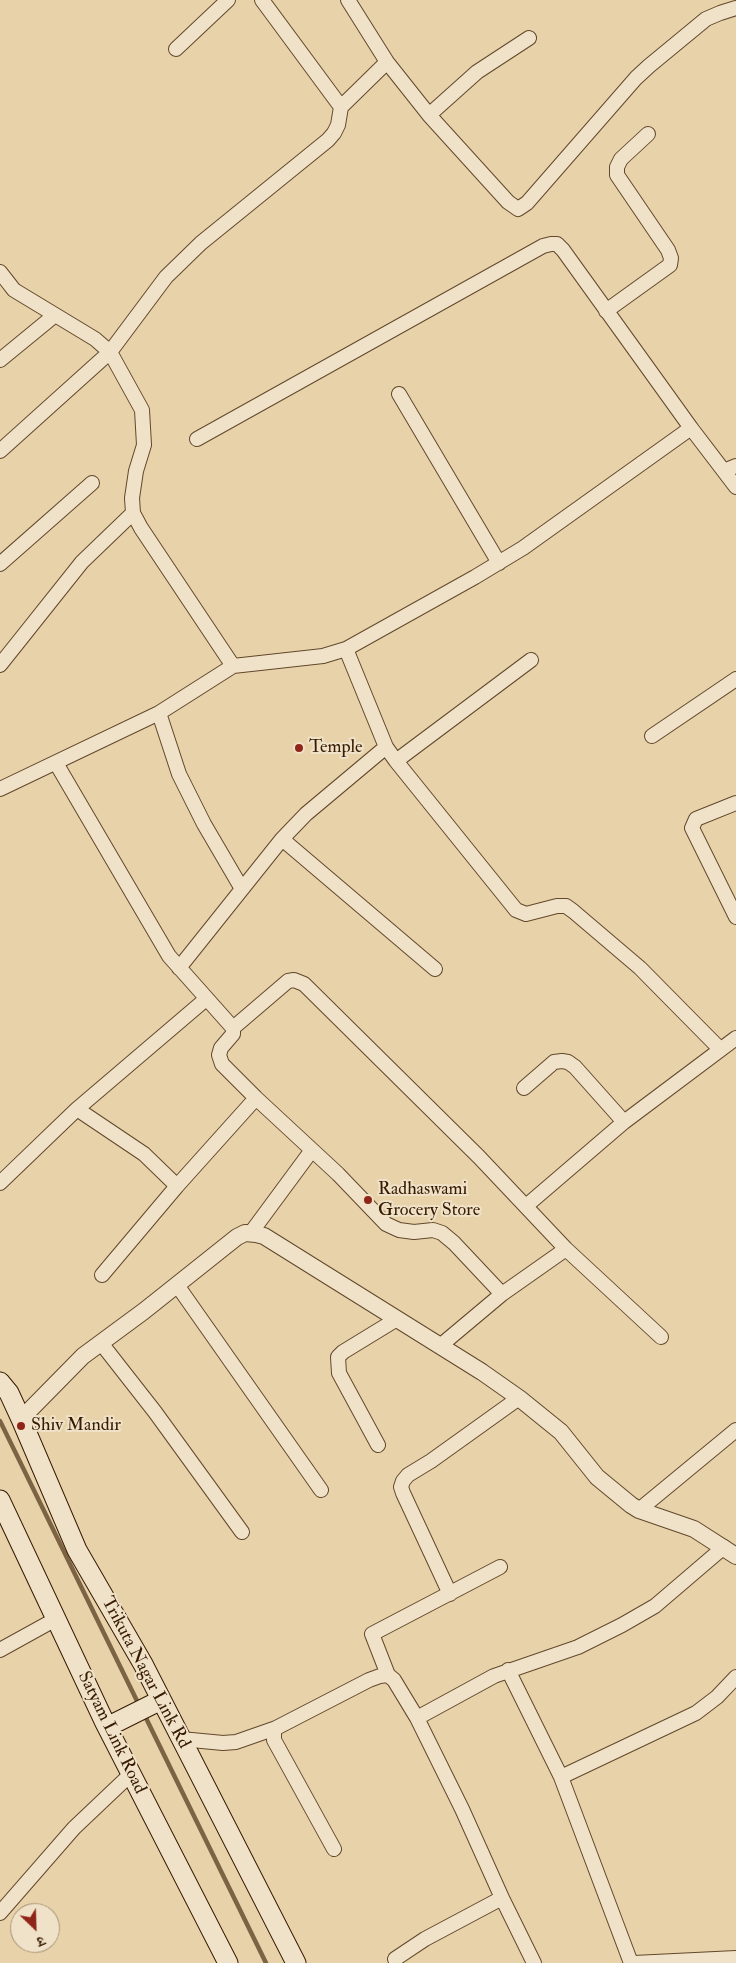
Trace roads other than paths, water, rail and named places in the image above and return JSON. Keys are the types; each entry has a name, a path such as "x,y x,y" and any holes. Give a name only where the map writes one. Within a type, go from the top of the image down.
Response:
{"main road":[{"name":"Trikuta Nagar Link Rd","path":"0,1382 9,1393 21,1419 77,1550 143,1664 154,1703 181,1739 296,1963"},
{"name":"Satyam Link Road","path":"0,1500 56,1619 113,1724 131,1774 228,1963"},
{"path":"113,1724 154,1703"}],"street":[{"path":"176,49 228,0"},
{"path":"262,0 341,107"},
{"path":"348,0 388,62 429,115 508,202 518,209 526,204 636,78 649,66 706,20 720,12 736,8"},
{"path":"429,115 477,72 529,38"},
{"path":"0,451 110,352 166,277 201,243 328,140 334,133 341,107 388,62"},
{"path":"606,311 670,265 671,258 668,250 617,175 617,167 621,159 648,134"},
{"path":"197,439 535,250 551,244 557,244 691,428 730,468 736,487"},
{"path":"0,272 14,290 95,339 110,352 142,410 144,423 144,446 136,471 132,498 133,513 141,528 233,666"},
{"path":"0,360 55,316"},
{"path":"399,394 499,563"},
{"path":"0,789 56,764 159,713 233,666 323,656 346,649 523,548 691,428"},
{"path":"0,564 92,483"},
{"path":"0,665 82,562 133,513"},
{"path":"346,649 386,747 396,762 516,910 526,914 557,906 566,906 573,910 640,968 720,1049"},
{"path":"396,762 531,660"},
{"path":"652,736 736,679"},
{"path":"159,713 179,774 200,818 242,889"},
{"path":"179,968 282,839 306,814 386,747"},
{"path":"56,764 169,956 234,1028"},
{"path":"736,803 696,819 692,828 736,917"},
{"path":"282,839 435,969"},
{"path":"502,1294 454,1243 442,1233 433,1230 414,1232 399,1230 386,1224 222,1064 219,1055 220,1048 233,1034 234,1028 288,981 294,980 304,984 479,1157 566,1249 661,1338"},
{"path":"0,1183 77,1109 206,999"},
{"path":"526,1206 624,1122 736,1038"},
{"path":"524,1088 554,1062 568,1062 575,1067 624,1122"},
{"path":"102,1276 177,1186 256,1098"},
{"path":"77,1109 144,1154 177,1186"},
{"path":"250,1234 312,1150"},
{"path":"21,1419 83,1356 237,1237 246,1233 264,1236 440,1346 519,1398 562,1432 597,1477 639,1510 694,1529 730,1552 655,1606 622,1625 578,1647 508,1670 417,1718"},
{"path":"440,1346 502,1294 566,1249"},
{"path":"177,1285 321,1490"},
{"path":"378,1445 339,1373 338,1357 343,1352 397,1320"},
{"path":"101,1343 155,1412 242,1532"},
{"path":"450,1594 403,1493 403,1481 408,1475 431,1461 519,1398"},
{"path":"639,1510 736,1430"},
{"path":"500,1567 372,1634 388,1675 394,1680 417,1718 534,1963"},
{"path":"0,1650 56,1619"},
{"path":"508,1670 561,1777 632,1963 736,1958"},
{"path":"181,1739 223,1743 236,1742 276,1728 369,1680 388,1675"},
{"path":"561,1777 696,1713 717,1697 736,1677"},
{"path":"276,1728 274,1740 334,1849"},
{"path":"0,1913 74,1828 131,1774"},
{"path":"395,1959 425,1938 502,1898"}],"waterway":[{"path":"0,1421 140,1707"},
{"path":"144,1714 266,1963"}],"place":[{"name":"Temple","path":"299,748"},
{"name":"Radhaswami Grocery Store","path":"368,1200"},
{"name":"Shiv Mandir","path":"21,1426"}]}
